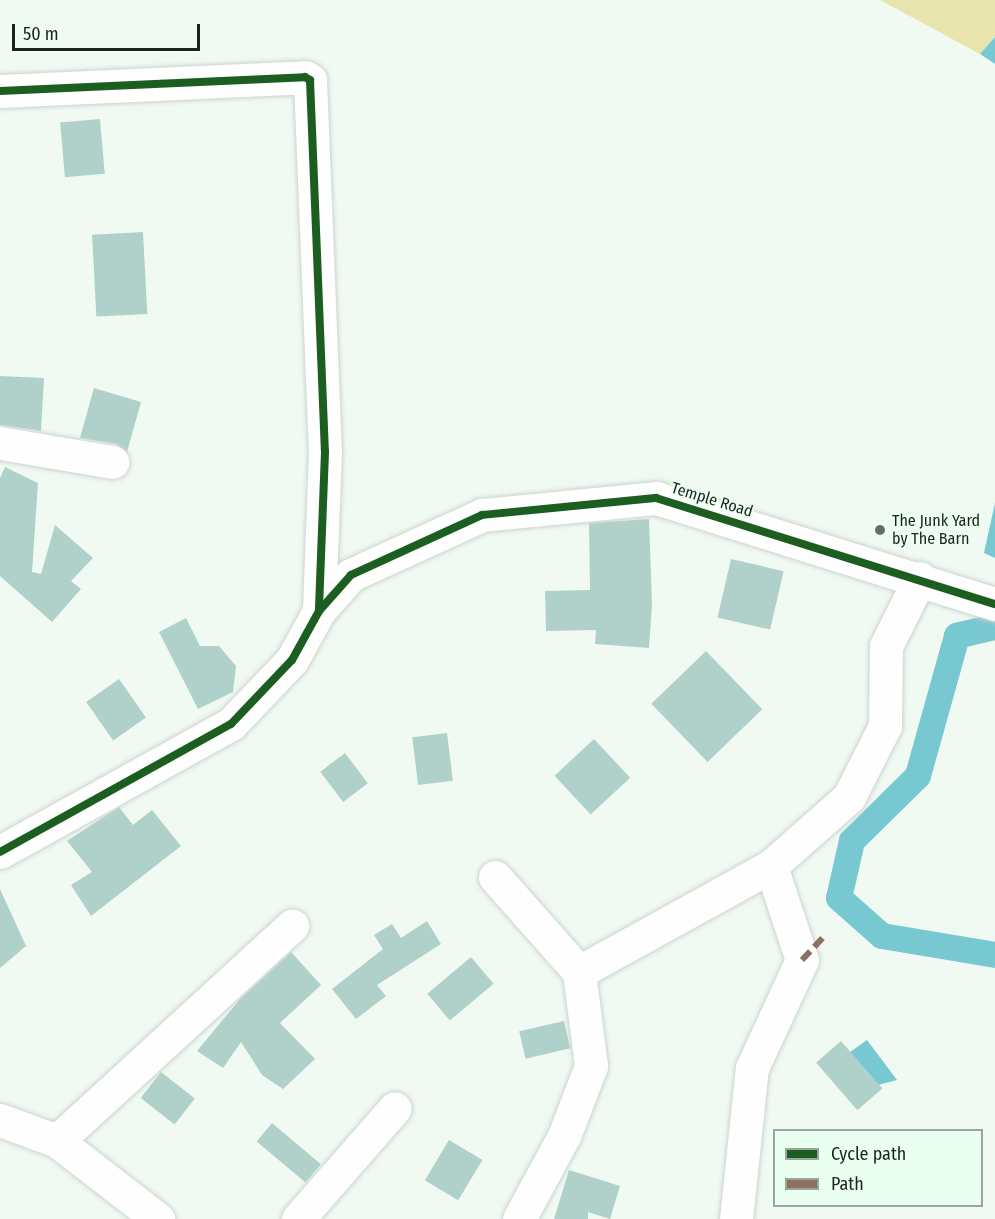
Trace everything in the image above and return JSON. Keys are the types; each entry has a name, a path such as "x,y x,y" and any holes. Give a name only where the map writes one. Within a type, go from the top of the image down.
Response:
{"street":[{"path":"0,91 305,77 310,80 325,452 319,611 292,660 231,724 0,852"},
{"path":"0,443 112,462"},
{"name":"Temple Road","path":"319,611 351,575 482,515 656,498 920,578 995,604"},
{"path":"579,972 771,866 849,797 885,726 886,646 920,578"},
{"path":"736,1219 752,1068 802,960 771,866"},
{"path":"495,877 579,972 591,1066 564,1136 519,1219"},
{"path":"57,1141 292,926"},
{"path":"298,1219 395,1108"},
{"path":"0,1120 57,1141 158,1219"}],"shaded area":[{"path":"880,0 995,0 995,37 980,54"}],"water":[{"path":"995,37 995,64 980,54"},
{"path":"995,503 995,558 984,553"},
{"path":"867,1040 897,1080 878,1085 850,1052"}],"building":[{"path":"100,119 105,174 65,177 60,122"},
{"path":"143,232 147,314 96,317 92,235"},
{"path":"0,376 44,378 41,431 0,425"},
{"path":"94,388 141,402 127,452 116,444 80,438"},
{"path":"5,467 38,483 32,572 41,574 55,525 93,558 71,581 81,589 52,622 0,576 0,478"},
{"path":"649,519 652,604 649,648 595,644 596,630 546,631 545,591 590,590 589,523"},
{"path":"731,559 784,571 770,630 718,617"},
{"path":"186,618 200,646 219,646 236,666 233,692 198,709 159,632"},
{"path":"706,651 762,709 708,762 651,704"},
{"path":"119,679 146,718 113,740 86,702"},
{"path":"447,733 453,781 418,785 412,737"},
{"path":"594,739 630,778 591,815 555,776"},
{"path":"345,753 368,783 343,802 320,772"},
{"path":"119,807 133,825 152,810 181,846 91,916 71,885 92,872 67,841"},
{"path":"0,889 26,946 0,968"},
{"path":"427,921 441,944 377,985 386,996 356,1019 332,989 383,949 374,935 392,924 401,938"},
{"path":"291,952 321,985 280,1023 315,1059 283,1089 262,1075 241,1042 223,1068 197,1051 240,999"},
{"path":"471,957 493,984 450,1020 427,994"},
{"path":"564,1021 570,1048 525,1059 519,1031"},
{"path":"841,1041 882,1089 857,1110 816,1063"},
{"path":"161,1072 195,1098 175,1124 141,1098"},
{"path":"272,1123 321,1164 306,1183 257,1141"},
{"path":"449,1140 482,1160 458,1200 425,1180"},
{"path":"569,1170 620,1186 610,1219 588,1212 588,1219 554,1219"}],"waterway":[{"path":"995,627 957,636 918,776 852,841 839,898 882,936 995,955"}],"marked path":[{"path":"802,960 824,936"}],"cycle path":[{"path":"0,91 305,77 310,80 325,452 319,611"},
{"path":"0,852 231,724 292,660 319,611 351,575 482,515 656,498 995,604"}],"place":[{"name":"The Junk Yard by The Barn","path":"880,530"}]}
